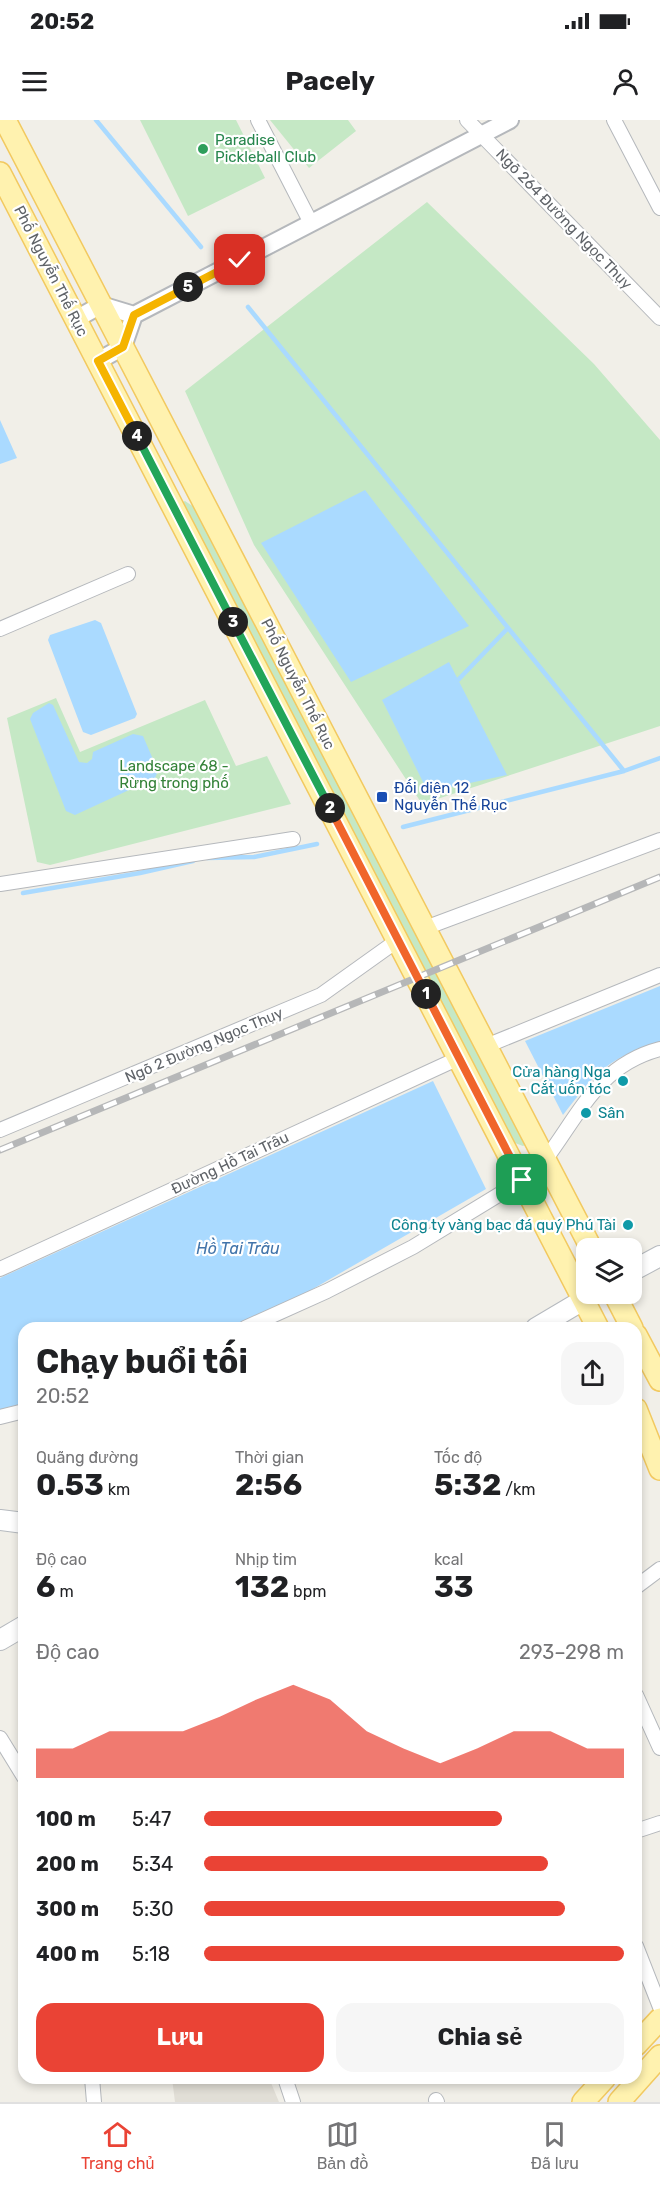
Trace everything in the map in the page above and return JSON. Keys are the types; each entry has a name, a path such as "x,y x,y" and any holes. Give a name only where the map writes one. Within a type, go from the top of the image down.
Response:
{"main road":[{"name":"Phố Nguyễn Thế Rục","path":"5,120 586,1238"},
{"name":"Phố Nguyễn Thế Rục","path":"0,173 522,1180 576,1272"},
{"path":"642,1266 660,1256"},
{"path":"546,1322 576,1304"},
{"name":"Phố Nguyễn Thế Rục","path":"592,1304 596,1322"},
{"path":"620,1304 629,1322"},
{"path":"642,1346 660,1380"},
{"path":"642,1418 660,1445"},
{"path":"642,1424 660,1469"},
{"path":"0,1520 18,1522"},
{"path":"0,1640 18,1630"},
{"path":"642,2038 660,2019"},
{"path":"642,2077 660,2056"},
{"path":"583,2102 600,2084"},
{"path":"622,2101 636,2084"}],"street":[{"path":"258,120 311,223"},
{"name":"Ngõ 264 Đường Ngọc Thụy","path":"467,120 660,318"},
{"path":"98,361 123,347 134,315 510,120"},
{"path":"614,120 660,208"},
{"path":"76,318 101,305 134,315"},
{"path":"0,629 128,574"},
{"path":"0,884 293,839"},
{"path":"425,928 660,840"},
{"name":"Ngõ 2 Đường Ngọc Thụy","path":"0,1130 321,995 398,940"},
{"path":"486,1046 660,975"},
{"path":"545,1160 603,1079 635,1055 660,1049"},
{"name":"Đường Hồ Tai Trâu","path":"0,1269 459,1058"},
{"path":"258,1322 327,1291 413,1247 522,1180"},
{"path":"0,1417 18,1412"},
{"path":"642,1582 660,1569"},
{"path":"642,1708 660,1748"},
{"path":"0,1738 18,1767"},
{"path":"642,1829 660,1823"},
{"path":"642,1961 660,2007"},
{"path":"92,2084 94,2102"},
{"path":"287,2084 293,2102"}],"shaded area":[{"path":"173,2084 272,2084 279,2102 175,2102"}],"green space":[{"name":"Paradise Pickleball Club","path":"140,120 236,120 265,178 188,216"},
{"path":"270,120 348,120 356,131 309,168"},
{"path":"427,202 594,364 660,440 660,726 422,804 254,545 185,391"},
{"path":"183,502 194,507 525,1145 515,1143"},
{"name":"Landscape 68 - Rừng trong phố","path":"56,698 80,752 205,700 236,766 267,756 291,804 50,865 37,862 7,718"}],"water":[{"path":"0,420 17,458 0,464"},
{"path":"365,490 469,626 351,682 261,543"},
{"path":"95,620 101,623 137,714 135,718 91,735 83,732 48,640 50,635"},
{"path":"449,662 507,775 428,792 382,700"},
{"path":"49,703 53,705 79,762 87,763 92,759 93,752 133,734 143,736 158,771 155,778 75,815 66,811 30,719 33,713"},
{"path":"660,986 660,1044 628,1054 604,1069 563,1115 525,1041"},
{"name":"Hồ Tai Trâu","path":"433,1081 486,1189 292,1301 247,1322 18,1322 18,1408 0,1413 0,1278"}],"waterway":[{"path":"96,120 201,247"},
{"path":"248,307 624,771"},
{"path":"458,680 508,628"},
{"path":"403,827 624,771 660,758"},
{"path":"207,858 254,857 317,844"},
{"path":"23,893 140,873 193,861"}],"railway":[{"path":"0,1150 660,877"}],"place":[{"name":"Paradise Pickleball Club","path":"203,149"},
{"name":"Đối diện 12 Nguyễn Thế Rục","path":"382,797"},
{"name":"Cửa hàng Nga - Cắt uốn tóc","path":"623,1081"},
{"name":"Sân","path":"586,1113"},
{"name":"Công ty vàng bạc đá quý Phú Tài","path":"628,1225"}],"route":[{"path":"240,260 134,315 123,347 98,361 522,1180"}]}
